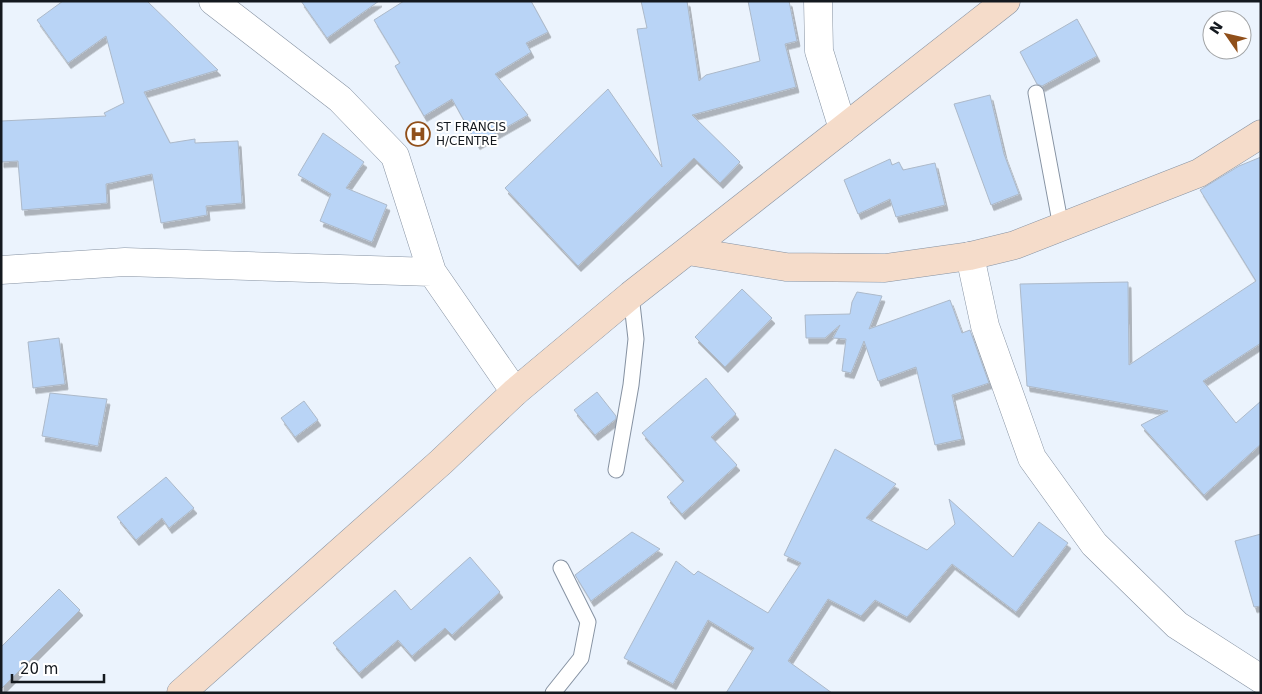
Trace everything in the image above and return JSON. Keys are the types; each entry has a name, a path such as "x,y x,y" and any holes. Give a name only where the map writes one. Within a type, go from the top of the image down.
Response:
{"main road":[{"path":"182,693 441,462 515,392 631,296 1006,1"},
{"path":"688,251 786,267 885,268 970,256 1015,245 1199,173 1261,134"}],"street":[{"path":"214,1 340,99 395,156 432,272 515,392"},
{"path":"818,1 819,51 843,129"},
{"path":"970,256 985,326 1032,458 1094,544 1170,618 1261,679"},
{"path":"1,270 125,262 432,272"}],"lane":[{"path":"1036,93 1061,227"},
{"path":"616,470 631,385 636,339 631,296"},
{"path":"552,693 581,658 588,622 561,568"}],"building":[{"path":"63,1 147,1 218,70 144,92 170,143 195,139 195,143 238,141 242,203 206,206 207,215 161,223 152,174 106,184 107,203 22,210 18,161 1,162 1,121 106,116 104,113 124,103 106,36 68,63 37,20"},
{"path":"301,1 379,1 327,38"},
{"path":"404,1 531,1 548,32 526,43 531,52 495,74 528,115 477,144 452,99 424,116 395,66 400,63 374,20"},
{"path":"641,1 687,1 699,81 706,75 760,61 748,1 789,1 797,41 785,44 796,87 692,115 740,162 720,183 694,158 578,266 505,188 608,89 662,167 637,29 647,28"},
{"path":"1077,19 1097,56 1042,86 1037,84 1020,52"},
{"path":"990,95 1004,154 1019,194 991,205 954,104"},
{"path":"323,133 364,162 346,188 387,205 372,242 320,221 331,194 298,175"},
{"path":"1261,157 1261,343 1203,381 1236,423 1261,401 1261,444 1204,495 1141,425 1168,411 1027,386 1020,284 1128,282 1129,365 1256,281 1200,190 1239,166"},
{"path":"890,159 892,165 899,162 903,170 935,163 945,205 896,217 890,199 858,214 844,180"},
{"path":"742,289 772,318 725,367 695,337"},
{"path":"857,292 882,296 869,329 950,300 962,333 970,330 989,383 952,395 962,439 935,445 916,367 878,381 864,341 851,373 842,371 846,339 833,338 840,325 825,338 806,338 805,315 850,314 852,302"},
{"path":"59,338 65,384 33,388 28,342"},
{"path":"706,378 736,414 711,437 737,465 682,514 667,497 684,481 642,433"},
{"path":"597,392 616,416 616,419 595,435 574,410"},
{"path":"50,393 107,399 98,446 42,436"},
{"path":"304,401 318,420 295,437 281,418"},
{"path":"835,449 896,484 866,518 927,550 955,524 949,499 1013,557 1039,522 1068,543 1016,612 952,564 907,617 875,600 861,616 828,599 788,661 832,693 726,693 754,648 708,620 673,684 624,658 676,561 694,575 698,571 768,613 801,563 784,555"},
{"path":"166,477 194,508 169,528 162,518 136,540 117,517"},
{"path":"632,532 660,549 591,601 575,575"},
{"path":"1261,534 1261,606 1254,607 1235,541"},
{"path":"470,557 500,592 452,635 445,628 412,656 398,640 359,673 333,643 395,590 411,610"},
{"path":"59,589 80,610 1,689 1,647"}],"place":[{"name":"ST FRANCIS H/CENTRE","path":"418,134"}]}
